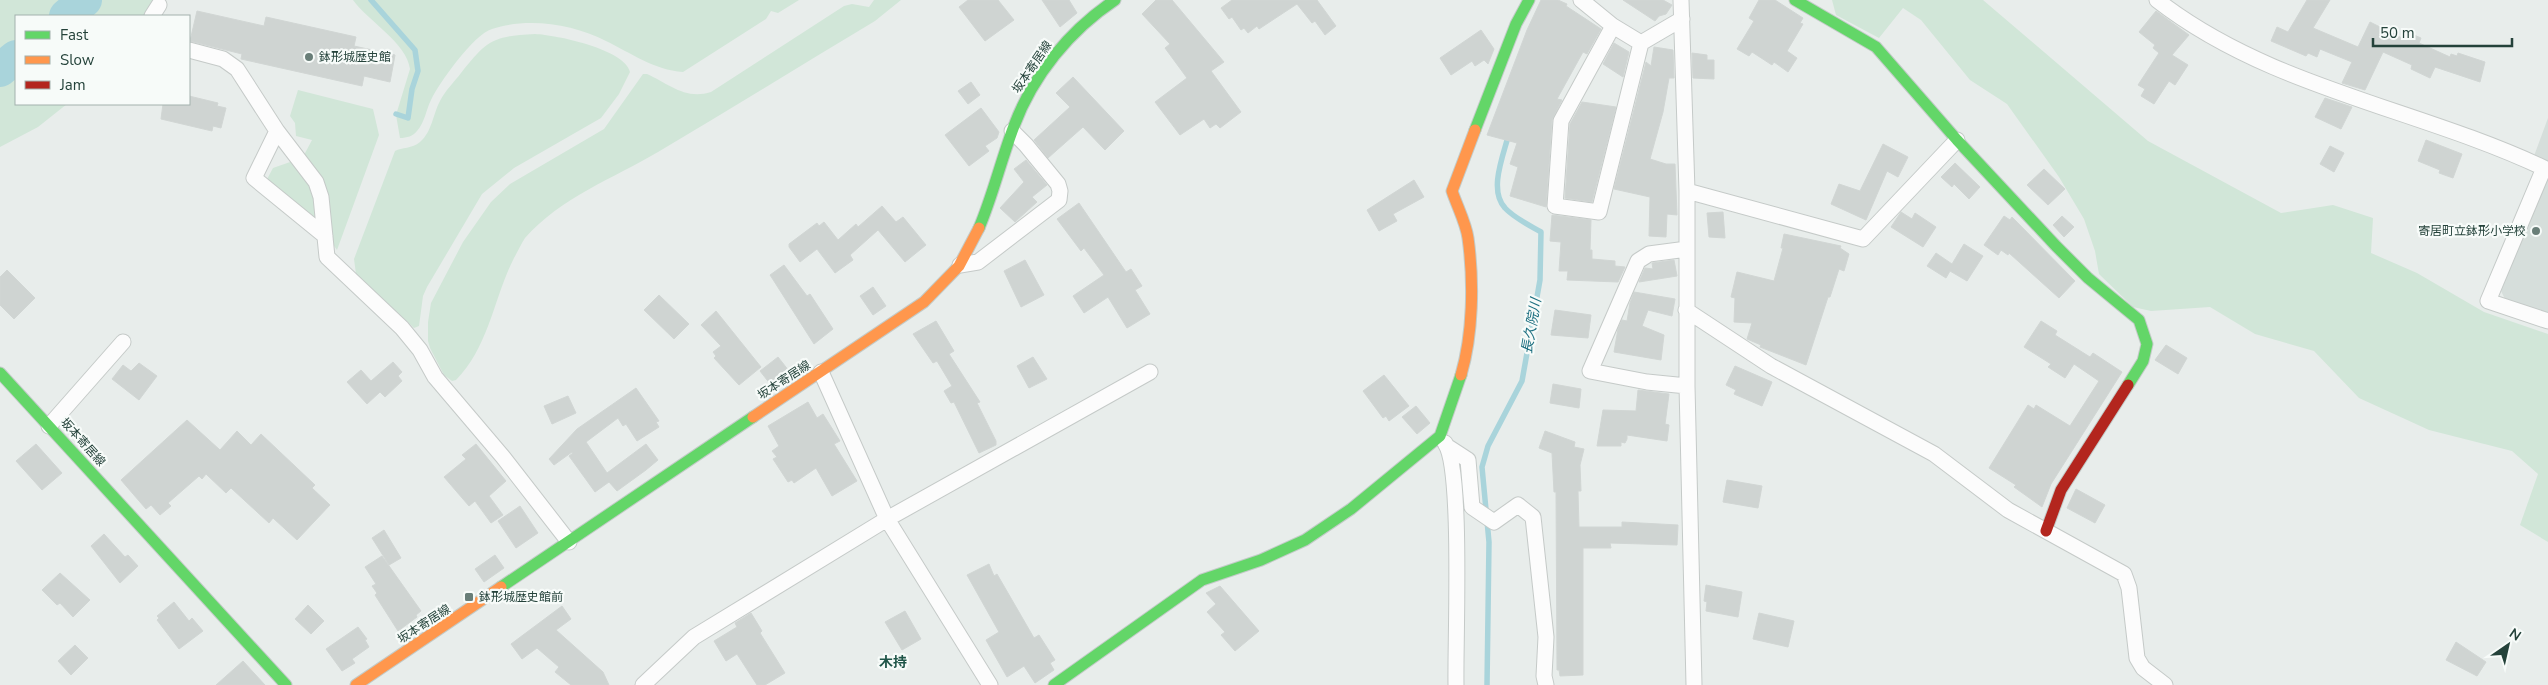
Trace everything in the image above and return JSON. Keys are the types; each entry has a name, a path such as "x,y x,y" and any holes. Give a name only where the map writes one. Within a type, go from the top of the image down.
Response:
{"street":[{"name":"坂本寄居線","path":"356,685 924,302 960,265 973,243 1022,106 1044,70 1069,38 1102,7 1115,0"},
{"path":"1456,685 1455,508 1452,462 1444,441 1469,348 1470,311 1468,236 1452,191 1516,24 1529,0"},
{"path":"1681,0 1687,191 1687,386 1694,685"},
{"path":"1795,0 1876,47 1957,140 2088,278 2139,320 2147,344 2143,361 2061,490 2046,532"},
{"path":"2157,0 2200,30 2271,67 2544,168 2488,301 2548,321"},
{"path":"1586,5 1612,26 1641,43"},
{"path":"1612,26 1561,121 1555,206 1598,212 1641,43 1682,19"},
{"path":"190,50 223,59 237,69 277,131 316,182 321,196 327,258 402,328 420,350 435,377 503,458 569,542"},
{"path":"277,131 254,178 325,236"},
{"path":"960,265 978,262 1059,200 1060,191 1058,184 1012,131"},
{"path":"1687,191 1863,239 1957,140"},
{"path":"1687,249 1649,254 1638,261 1590,371 1647,382 1687,386"},
{"path":"1686,310 1771,366 1934,454 2008,510 2124,574 2129,588 2137,658 2143,668 2165,685"},
{"path":"49,426 123,342"},
{"path":"821,372 887,518 990,685"},
{"path":"644,685 694,637 887,518 1150,372"},
{"name":"坂本寄居線","path":"0,373 286,685"},
{"path":"1054,685 1202,580 1261,560 1305,540 1444,441"},
{"path":"1444,441 1468,460 1472,507 1494,522 1518,506 1533,517 1546,637 1544,676 1546,685"}],"shaded area":[{"path":"2548,118 2548,162 2534,156"},
{"name":"寄居町立鉢形小学校","path":"2548,170 2548,314 2506,301 2501,291"}],"green space":[{"path":"0,0 156,0 147,15 15,15 15,105 66,105 38,127 0,147"},
{"path":"353,0 799,0 778,13 771,11 766,19 683,72 672,71 652,64 579,30 535,23 520,23 492,29 476,40 449,71 431,100 424,120 417,131 410,136 400,138 396,115 410,69 407,59 395,41"},
{"path":"874,0 901,0 875,21 658,152 571,200 539,224 525,238 514,258 484,337 467,367 456,380 452,381 444,375 428,341 431,303 463,242 491,202 510,184 604,129 643,74 647,74 685,92 702,94 711,92 844,6 852,4 869,7"},
{"path":"1832,0 1983,0 2148,141 2281,213 2333,205 2373,218 2371,253 2417,273 2484,312 2548,334 2548,542 2520,525 2538,474 2512,451 2429,430 2359,398 2314,351 2255,334 2210,307 2151,311 2133,307 2099,274 2095,251 2084,219 2059,177 2007,104 1970,80 1921,20 1903,8 1879,38 1836,15"},
{"path":"535,34 573,40 603,50 616,56 625,64 630,72 619,94 601,118 514,168 482,194 427,287 423,296 419,326 414,328 356,274 354,259 395,151 414,146 424,138 444,94 485,47 492,42 509,36"},
{"path":"298,90 373,109 379,135 337,250 332,243 304,155 312,140 296,136 295,123 290,116"},
{"path":"293,161 314,192 320,225 265,183 273,168"}],"building":[{"path":"968,0 998,0 1014,20 985,41 959,7"},
{"path":"1042,0 1069,0 1077,13 1060,27"},
{"path":"1156,0 1172,0 1224,62 1211,71 1241,112 1220,128 1216,124 1210,128 1204,119 1180,135 1155,102 1187,78 1165,48 1170,44 1142,14"},
{"path":"1232,0 1317,0 1336,26 1325,35 1315,21 1312,23 1297,4 1259,29 1257,26 1248,33 1244,28 1241,30 1232,17 1229,19 1221,8"},
{"path":"1541,0 1558,0 1567,4 1566,6 1601,29 1587,54 1583,52 1557,99 1562,100 1552,120 1546,207 1510,196 1518,167 1510,164 1517,143 1487,135 1527,30"},
{"path":"1623,0 1663,0 1672,5 1666,14 1659,16 1655,21"},
{"path":"1759,0 1775,0 1803,18 1800,23 1803,24 1787,51 1797,58 1788,72 1774,62 1772,65 1752,52 1749,56 1737,49 1754,21 1749,18"},
{"path":"2307,0 2330,0 2313,28 2358,47 2370,22 2404,39 2407,32 2421,38 2419,43 2450,57 2451,54 2457,56 2458,53 2485,62 2480,82 2435,67 2430,78 2411,69 2412,65 2383,52 2365,90 2342,83 2352,62 2320,49 2317,57 2308,53 2306,56 2271,41 2277,27 2288,32"},
{"path":"197,11 264,26 266,17 356,37 354,46 395,55 390,82 364,76 362,86 241,59 242,54 190,41"},
{"path":"2156,11 2189,35 2172,55 2188,65 2175,85 2169,81 2154,104 2141,96 2145,89 2138,85 2159,53 2153,48 2155,45 2139,32"},
{"path":"1481,30 1494,49 1488,64 1484,60 1475,66 1472,61 1451,75 1440,58"},
{"path":"1614,43 1629,52 1623,77 1603,64"},
{"path":"1654,47 1673,50 1674,78 1669,78 1663,112 1650,159 1666,164 1675,164 1677,215 1667,214 1666,237 1649,236 1650,197 1614,189 1646,62 1651,66"},
{"path":"1692,53 1707,55 1707,60 1714,60 1714,79 1693,78"},
{"path":"1073,77 1124,131 1105,150 1083,127 1048,158 1034,140 1070,107 1056,93"},
{"path":"971,82 980,95 968,104 958,91"},
{"path":"190,96 218,103 217,106 226,108 221,128 213,126 212,131 161,119 163,105 190,105"},
{"path":"2325,98 2352,107 2341,129 2315,117"},
{"path":"1582,102 1616,107 1592,202 1565,198 1570,124"},
{"path":"981,108 999,132 997,138 985,146 989,151 969,166 945,135"},
{"path":"2426,140 2462,154 2453,178 2439,173 2440,170 2418,161"},
{"path":"1883,144 1908,157 1898,177 1887,171 1866,220 1831,204 1839,184 1860,191"},
{"path":"2330,146 2344,153 2334,172 2320,164"},
{"path":"1026,160 1047,185 1032,197 1037,202 1015,222 1000,208 1024,182 1014,169"},
{"path":"1955,163 1980,187 1969,199 1954,184 1952,187 1941,177"},
{"path":"2044,169 2065,189 2048,205 2027,185"},
{"path":"1414,180 1424,197 1393,214 1397,221 1379,231 1367,210"},
{"path":"1079,203 1126,272 1131,269 1142,286 1135,290 1150,314 1127,328 1108,297 1084,313 1073,296 1104,275 1084,248 1081,251 1057,219"},
{"path":"882,206 896,222 903,217 926,245 905,262 878,230 850,255 853,260 835,273 817,249 800,262 789,247 789,244 817,223 819,226 824,222 838,240 856,224 858,227"},
{"path":"1723,212 1725,238 1709,237 1707,213"},
{"path":"1901,212 1912,219 1915,213 1936,227 1923,247 1891,227"},
{"path":"1552,215 1591,220 1590,250 1592,250 1592,259 1615,261 1615,266 1625,267 1618,282 1567,280 1568,271 1559,271 1561,242 1550,241"},
{"path":"2004,216 2010,220 2012,217 2075,281 2059,298 2009,253 2008,255 2001,250 1998,255 1984,245"},
{"path":"2062,216 2074,227 2064,237 2053,225"},
{"path":"1784,234 1841,246 1840,248 1849,254 1844,271 1839,269 1830,297 1828,297 1806,365 1760,347 1761,345 1747,339 1752,323 1734,322 1735,298 1731,297 1737,272 1774,281 1783,248 1781,248"},
{"path":"1964,244 1983,256 1967,281 1950,271 1946,278 1927,266 1936,253 1952,264"},
{"path":"1025,260 1044,295 1021,307 1004,271"},
{"path":"1674,260 1677,276 1639,282 1645,268 1653,269 1652,263"},
{"path":"784,265 807,296 810,294 833,329 814,344 770,275"},
{"path":"7,270 35,298 14,319 0,305 0,277"},
{"path":"873,287 886,306 873,315 860,296"},
{"path":"1634,292 1675,299 1672,316 1648,310 1642,326 1664,335 1661,360 1614,352 1618,329 1622,320 1627,321"},
{"path":"659,295 689,324 674,339 644,310"},
{"path":"1555,310 1591,315 1588,338 1551,335"},
{"path":"716,311 761,367 739,385 714,358 716,356 713,352 721,346 701,325"},
{"path":"936,321 954,351 949,354 980,402 977,403 996,441 996,445 979,453 954,402 951,403 944,391 952,386 937,361 933,363 913,334"},
{"path":"2041,321 2057,331 2055,335 2090,357 2093,353 2122,372 2051,484 2042,507 2014,487 2016,485 1989,468 2028,405 2034,409 2036,405 2070,426 2099,381 2074,364 2065,378 2048,367 2051,364 2024,347"},
{"path":"2166,345 2187,358 2178,374 2155,360"},
{"path":"778,357 793,376 774,389 760,371"},
{"path":"1033,357 1047,379 1029,388 1017,366"},
{"path":"393,362 402,372 398,376 402,381 385,397 380,392 367,404 347,382 361,370 371,381"},
{"path":"139,363 157,376 139,400 112,379 123,365 131,371"},
{"path":"1735,366 1772,382 1762,406 1734,394 1736,390 1726,385"},
{"path":"1384,375 1409,406 1389,421 1386,416 1383,418 1363,391"},
{"path":"1553,384 1581,389 1579,408 1550,403"},
{"path":"636,388 659,421 656,422 659,427 637,441 626,424 623,426 618,418 586,442 607,473 646,444 658,460 617,491 609,482 595,492 569,456 572,452 554,465 549,459 577,429"},
{"path":"1638,390 1669,394 1665,424 1669,425 1667,441 1627,435 1625,443 1621,442 1621,446 1597,446 1603,410 1636,411"},
{"path":"568,396 576,413 552,424 544,406"},
{"path":"808,402 817,418 823,414 840,441 834,444 857,481 832,496 816,468 794,483 792,480 788,482 773,459 777,457 772,451 779,446 768,426"},
{"path":"1416,406 1430,423 1417,434 1402,417"},
{"path":"187,420 220,450 237,431 251,445 261,434 315,485 312,488 330,505 297,540 273,518 269,523 231,488 226,493 206,474 202,479 199,476 168,503 171,506 160,515 151,505 146,509 121,480"},
{"path":"1545,431 1575,442 1574,447 1584,449 1580,465 1581,491 1578,491 1579,527 1622,527 1622,522 1678,525 1677,545 1610,543 1611,548 1583,548 1583,675 1560,676 1559,670 1557,670 1556,492 1554,492 1552,453 1539,448"},
{"path":"36,444 62,473 42,490 16,461"},
{"path":"476,444 506,481 489,496 503,515 491,523 475,501 469,506 444,477 466,459 462,455"},
{"path":"1727,480 1762,486 1758,508 1723,502"},
{"path":"2076,489 2105,505 2095,523 2067,508"},
{"path":"520,506 538,533 516,548 498,521"},
{"path":"384,530 401,558 389,565 372,538"},
{"path":"104,534 125,557 128,555 138,566 120,583 91,546"},
{"path":"495,555 504,568 484,582 475,569"},
{"path":"382,556 421,611 416,615 417,617 398,631 375,595 377,593 372,586 376,584 365,567"},
{"path":"989,564 994,576 997,574 1034,638 1039,635 1055,660 1050,663 1054,670 1035,683 1024,666 1007,677 986,640 999,632 967,575"},
{"path":"60,573 90,600 73,617 60,603 57,605 42,590"},
{"path":"1706,585 1742,592 1738,617 1706,611 1707,602 1704,601"},
{"path":"1220,586 1259,631 1235,651 1221,635 1225,632 1207,612 1216,604 1206,593"},
{"path":"174,602 189,621 192,618 203,631 179,649 157,620 159,618 157,616"},
{"path":"308,605 324,621 311,634 295,619"},
{"path":"562,606 571,619 556,630 603,672 609,685 571,685 555,672 559,667 537,648 522,659 511,644"},
{"path":"905,611 921,639 902,650 885,622"},
{"path":"751,613 762,631 760,633 785,673 765,685 757,685 737,654 726,661 714,641 737,627 735,623"},
{"path":"1759,613 1794,621 1788,647 1753,639"},
{"path":"358,627 367,639 365,640 369,647 352,659 355,663 342,671 326,649"},
{"path":"2456,642 2486,662 2477,676 2446,660"},
{"path":"75,645 88,658 71,675 58,661"},
{"path":"243,661 265,685 216,685"}],"waterway":[{"path":"67,15 85,0"},
{"path":"371,0 415,50 418,71 412,89 408,118 396,114"},
{"path":"0,70 15,58"},
{"name":"長久院川","path":"1487,685 1489,542 1482,467 1488,446 1522,381 1540,280 1541,232 1509,212 1500,200 1498,192 1497,182 1509,133"}],"traffic: fast":[{"path":"979,228 1014,126 1031,89 1068,40 1083,25 1115,0"},
{"path":"1475,130 1516,24 1529,0"},
{"path":"1795,0 1876,47 1957,140 2056,246 2088,278 2139,320 2147,344 2143,361 2128,385"},
{"path":"0,373 286,685"},
{"path":"1054,685 1202,580 1261,560 1305,540 1351,509 1440,436 1461,375"},
{"path":"501,587 753,417"}],"traffic: slow":[{"path":"1461,375 1468,342 1472,290 1467,232 1452,191 1475,130"},
{"path":"753,417 924,302 959,266 979,228"},
{"path":"356,685 501,587"}],"traffic: jam":[{"path":"2046,531 2061,490 2128,385"}],"place":[{"name":"鉢形城歴史館","path":"309,57"},
{"name":"寄居町立鉢形小学校","path":"2536,231"},
{"name":"鉢形城歴史館前","path":"469,597"}],"district":[{"name":"木持","path":"893,662"}]}
